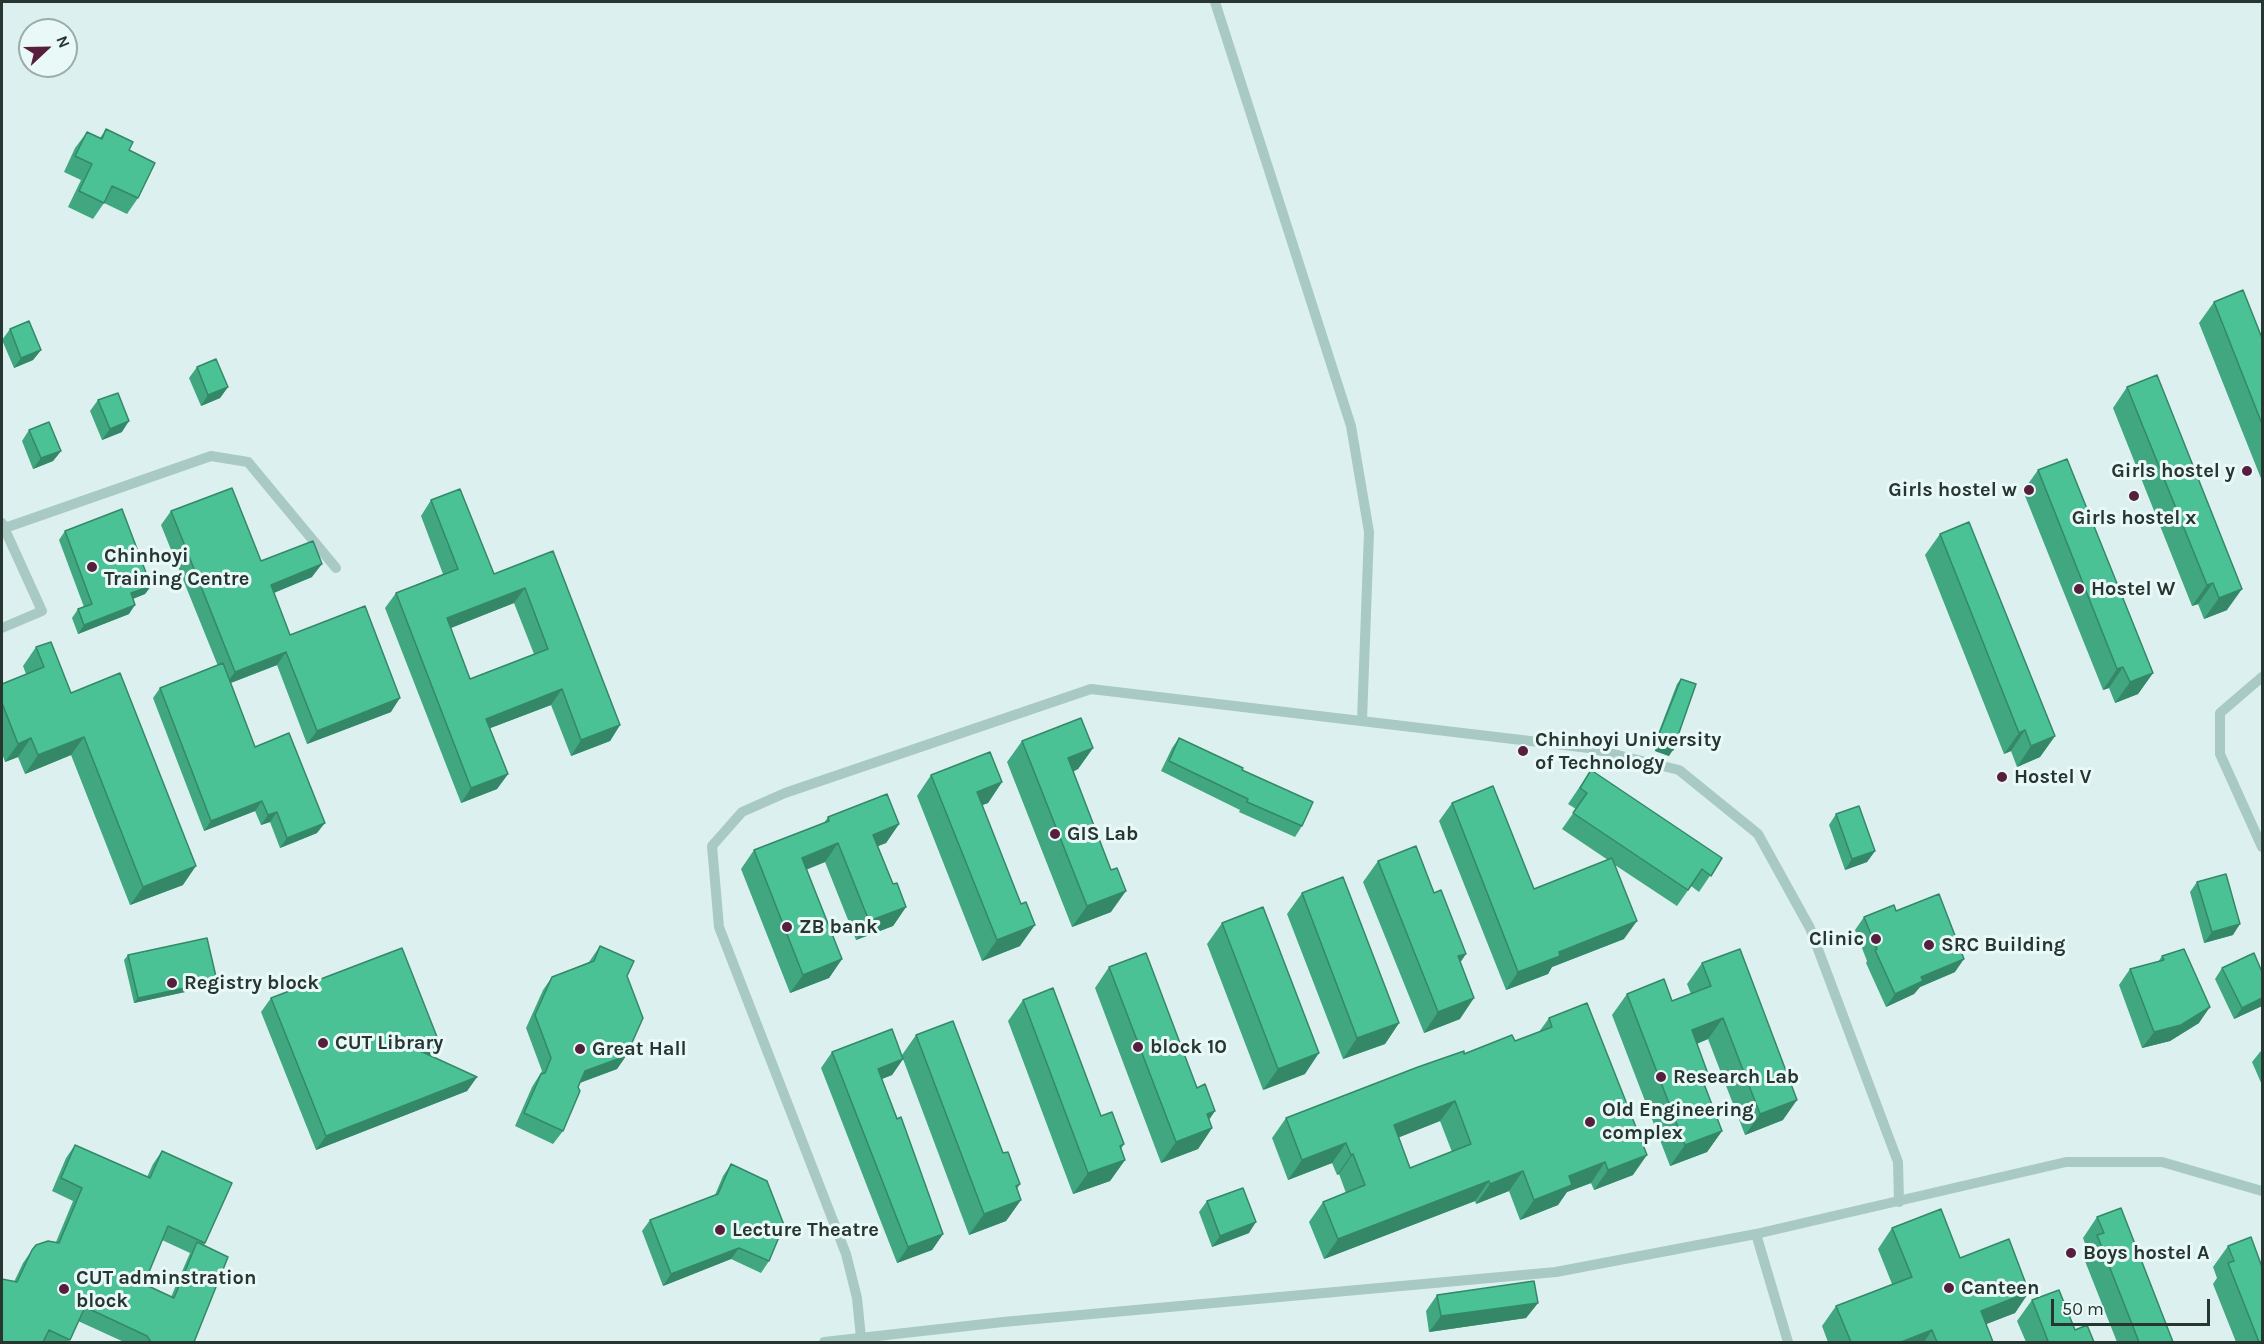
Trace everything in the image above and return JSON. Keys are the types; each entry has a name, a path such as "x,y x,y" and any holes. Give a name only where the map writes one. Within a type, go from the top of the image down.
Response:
{"lane":[{"path":"1215,2 1351,426 1368,532 1362,720"},
{"path":"2,628 42,611 2,526 212,456 248,462 336,568"},
{"path":"2262,677 2220,713 2220,754 2262,848"},
{"path":"861,1338 856,1298 846,1254 719,927 712,846 742,812 785,793 1091,689 1589,748 1679,770 1758,834 1810,928 1898,1162 1899,1202"},
{"path":"824,1342 1015,1321 1556,1272 1756,1234 2066,1162 2162,1162 2262,1191"},
{"path":"1756,1234 1788,1342"}],"building":[{"path":"106,129 133,142 129,150 155,163 138,198 112,186 104,203 79,191 92,164 75,156 87,132 102,139"},
{"path":"2243,290 2262,338 2262,424 2214,302"},
{"path":"29,321 41,350 21,358 10,329"},
{"path":"216,359 228,387 208,395 197,367"},
{"path":"2157,375 2242,589 2219,598 2213,583 2207,585 2127,387"},
{"path":"118,393 129,421 110,429 98,400"},
{"path":"49,422 61,451 41,458 29,430"},
{"path":"2067,459 2153,673 2130,682 2123,667 2117,669 2038,470"},
{"path":"232,488 261,561 313,541 322,564 271,585 290,635 365,606 400,698 317,731 286,652 235,672 171,511"},
{"path":"460,489 494,574 553,551 620,725 581,740 562,689 486,719 508,774 471,788 396,593 458,569 431,500","holes":["525,588 548,649 470,679 447,618"]},
{"path":"122,509 151,586 131,593 135,605 84,625 78,609 92,604 65,531"},
{"path":"1969,522 2055,736 2031,746 2025,730 2019,733 1940,534"},
{"path":"51,642 71,693 120,673 196,866 143,887 84,737 38,755 31,738 18,744 2,703 2,684 44,667 36,647"},
{"path":"223,663 255,747 289,733 325,823 287,838 277,812 268,815 262,801 211,821 160,688"},
{"path":"1681,679 1696,684 1673,750 1658,745 1662,735 1659,734"},
{"path":"1081,718 1093,748 1068,758 1111,870 1117,868 1126,891 1087,906 1022,741"},
{"path":"1179,738 1313,802 1302,826 1247,802 1248,799 1169,761"},
{"path":"990,752 1002,782 977,792 1021,904 1026,902 1035,925 997,940 931,775"},
{"path":"1591,770 1722,858 1711,876 1702,869 1688,890 1573,813 1587,793 1580,788"},
{"path":"1493,786 1534,889 1612,858 1637,921 1559,952 1560,956 1518,972 1452,803"},
{"path":"887,794 899,824 873,835 893,884 897,883 906,907 869,921 838,843 802,858 842,959 803,975 754,850 829,821 828,817"},
{"path":"1859,806 1875,851 1852,859 1836,814"},
{"path":"1416,846 1434,893 1441,890 1466,954 1458,956 1474,998 1438,1012 1378,861"},
{"path":"2226,874 2240,924 2212,932 2197,882"},
{"path":"1343,877 1399,1023 1357,1038 1302,893"},
{"path":"1939,894 1964,959 1921,977 1923,981 1895,994 1875,950 1877,949 1864,917 1894,905 1896,911"},
{"path":"1263,907 1319,1053 1278,1069 1222,923"},
{"path":"207,938 217,981 138,998 128,955"},
{"name":"Great Hall","path":"600,946 634,961 627,976 643,1018 626,1056 585,1071 578,1087 580,1091 563,1131 524,1113 541,1074 545,1073 551,1058 535,1015 552,977 594,961"},
{"path":"402,948 439,1042 418,1050 477,1077 326,1136 271,998"},
{"path":"1740,949 1797,1100 1760,1114 1723,1018 1692,1030 1708,1074 1701,1076 1722,1131 1685,1145 1627,994 1664,979 1672,1001 1711,986 1702,963"},
{"path":"2184,949 2210,1007 2181,1025 2154,1032 2130,969 2164,960 2162,956"},
{"path":"1146,953 1197,1088 1205,1084 1215,1111 1207,1114 1212,1128 1176,1142 1109,967"},
{"path":"2254,953 2262,972 2262,998 2242,1008 2222,968"},
{"path":"1053,988 1101,1116 1112,1112 1124,1144 1120,1146 1125,1160 1088,1173 1023,1000"},
{"path":"1587,1003 1647,1155 1608,1170 1605,1162 1569,1176 1572,1185 1534,1200 1523,1171 1490,1184 1489,1181 1338,1239 1323,1202 1365,1185 1353,1154 1351,1155 1346,1143 1302,1160 1286,1118 1464,1051 1464,1054 1512,1035 1515,1041 1552,1027 1549,1018","holes":["1455,1101 1471,1144 1410,1168 1394,1125"]},
{"path":"953,1021 1003,1153 1008,1152 1020,1184 1016,1186 1021,1200 984,1214 916,1035"},
{"path":"892,1029 903,1059 878,1069 897,1119 901,1117 943,1234 908,1247 832,1052"},
{"path":"75,1145 150,1178 162,1151 232,1183 205,1243 168,1226 144,1284 174,1298 197,1242 228,1257 194,1342 151,1342 147,1336 85,1307 70,1340 49,1330 43,1342 2,1342 2,1279 17,1282 36,1245 48,1241 59,1243 82,1188 61,1178"},
{"name":"Lecture Theatre","path":"731,1164 767,1181 784,1225 769,1261 739,1248 671,1274 650,1220 718,1194"},
{"path":"1243,1188 1256,1222 1220,1236 1207,1201"},
{"path":"2121,1208 2173,1342 2139,1342 2097,1235 2104,1233 2097,1217"},
{"name":"Canteen","path":"1941,1209 1960,1258 2009,1239 2029,1292 1981,1311 1993,1342 1937,1342 1932,1330 1901,1342 1851,1342 1836,1306 1912,1277 1892,1228"},
{"path":"2251,1237 2262,1267 2262,1342 2259,1342 2228,1263 2234,1261 2228,1246"},
{"path":"1534,1281 1538,1303 1441,1316 1437,1295"},
{"path":"2059,1290 2075,1330 2087,1325 2094,1342 2044,1342 2048,1341 2032,1300"}],"place":[{"name":"Girls hostel y","path":"2247,471"},
{"name":"Girls hostel w","path":"2029,490"},
{"name":"Girls hostel x","path":"2134,496"},
{"name":"Chinhoyi Training Centre","path":"92,567"},
{"name":"Hostel W","path":"2079,589"},
{"name":"Chinhoyi University of Technology","path":"1523,751"},
{"name":"Hostel V","path":"2002,777"},
{"name":"GIS Lab","path":"1055,834"},
{"name":"ZB bank","path":"787,927"},
{"name":"Clinic","path":"1876,939"},
{"name":"SRC Building","path":"1929,945"},
{"name":"Registry block","path":"172,983"},
{"name":"CUT Library","path":"323,1043"},
{"name":"block 10","path":"1138,1047"},
{"name":"Great Hall","path":"580,1049"},
{"name":"Research Lab","path":"1661,1077"},
{"name":"Old Engineering complex","path":"1590,1122"},
{"name":"Lecture Theatre","path":"720,1230"},
{"name":"Boys hostel A","path":"2071,1253"},
{"name":"Canteen","path":"1949,1288"},
{"name":"CUT adminstration block","path":"64,1289"}]}
